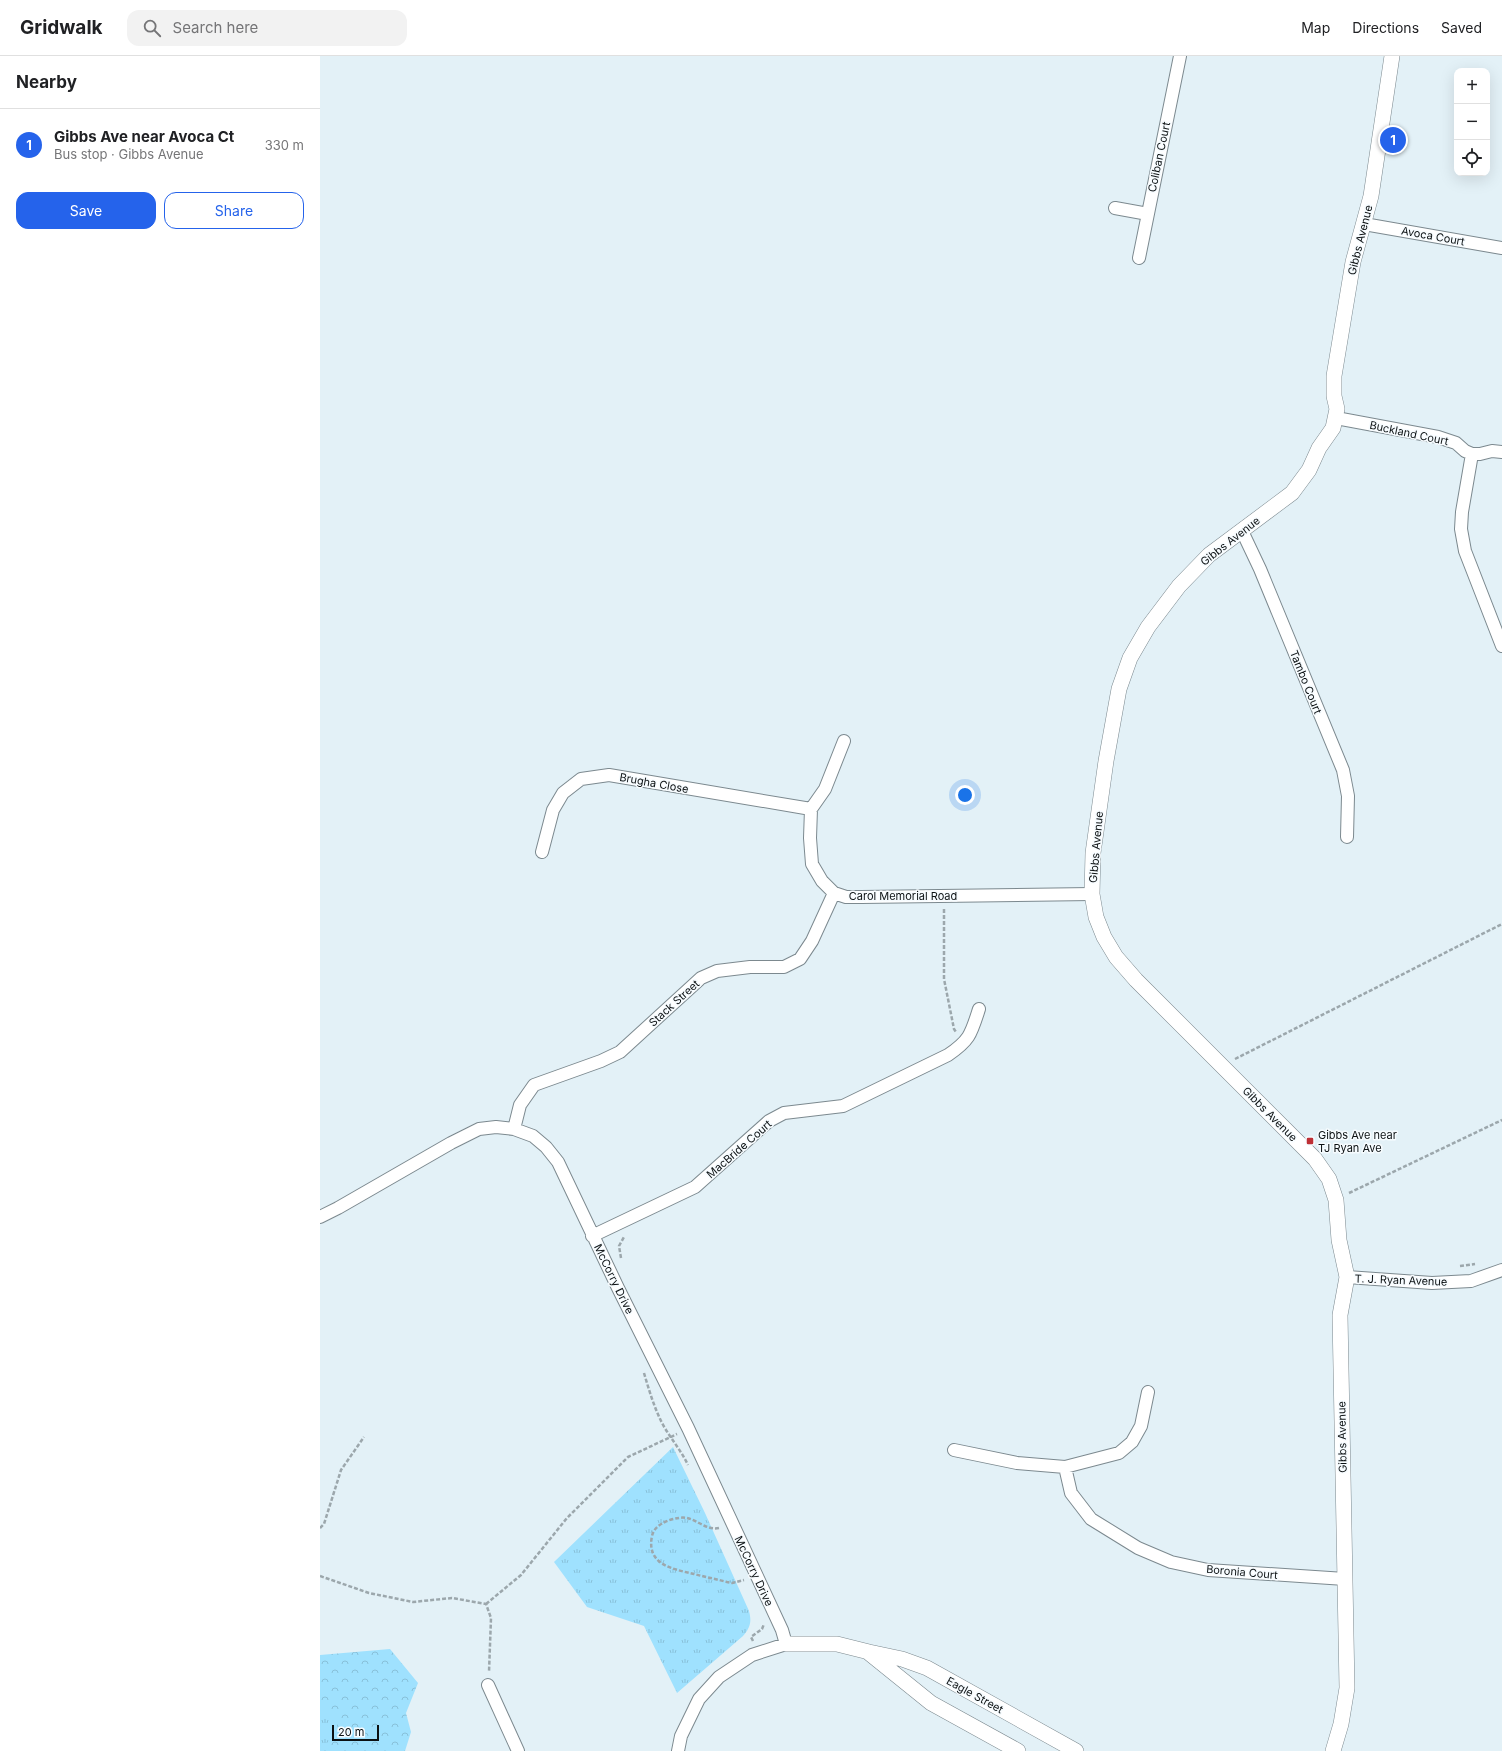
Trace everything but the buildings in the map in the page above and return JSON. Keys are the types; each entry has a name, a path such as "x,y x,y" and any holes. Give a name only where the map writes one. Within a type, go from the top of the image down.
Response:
{"street":[{"name":"Coliban Court","path":"1139,258 1180,56"},
{"name":"Gibbs Avenue","path":"1333,1751 1341,1724 1347,1688 1340,1315 1347,1277 1339,1240 1336,1200 1329,1179 1315,1159 1136,980 1116,957 1104,938 1096,917 1092,894 1093,853 1106,761 1119,689 1130,658 1148,627 1179,586 1209,555 1292,493 1309,470 1319,448 1333,428 1337,409 1334,396 1334,376 1353,262 1371,196 1393,57"},
{"path":"1115,208 1148,214"},
{"name":"Avoca Court","path":"1364,224 1502,248"},
{"name":"Buckland Court","path":"1336,418 1438,437 1456,443 1465,451 1472,454"},
{"path":"1502,452 1492,451 1472,454 1462,512 1461,528 1471,569 1502,646"},
{"name":"Tambo Court","path":"1242,531 1260,569 1343,770 1348,796 1347,837"},
{"path":"811,809 825,789 844,741"},
{"name":"Brugha Close","path":"542,852 553,810 563,793 581,779 609,775 811,809"},
{"name":"Carol Memorial Road","path":"811,809 810,838 812,864 822,882 834,893 846,897 1092,894"},
{"name":"Stack Street","path":"514,1129 520,1105 534,1085 601,1061 620,1052 701,978 717,971 750,967 784,967 800,959 812,941 834,893"},
{"name":"MacBride Court","path":"592,1236 695,1187 769,1121 784,1113 843,1106 948,1055 965,1042 971,1034 979,1009"},
{"name":"McCorry Drive","path":"320,1217 451,1143 479,1129 496,1127 514,1129 533,1136 546,1147 558,1162 592,1236 688,1428 782,1630 786,1644"},
{"name":"T. J. Ryan Avenue","path":"1347,1277 1432,1283 1471,1281 1502,1270"},
{"path":"954,1450 1017,1463 1065,1467 1118,1453 1132,1442 1142,1426 1148,1392"},
{"name":"Boronia Court","path":"1065,1467 1071,1493 1091,1519 1138,1548 1171,1562 1208,1570 1345,1579"},
{"name":"Eagle Street","path":"678,1751 681,1736 699,1699 719,1677 752,1655 786,1644 837,1644 902,1659 927,1668 1076,1751"},
{"name":"Eagle Street","path":"869,1652 931,1703 1018,1751"},
{"path":"488,1685 518,1751"}],"path":[{"path":"943,896 944,979 954,1029 965,1042"},
{"path":"1222,1066 1502,924"},
{"path":"1336,1200 1502,1120"},
{"path":"623,1264 619,1255 619,1246 623,1238 628,1235"},
{"path":"1456,1267 1478,1263"},
{"path":"643,1370 649,1391 662,1422 681,1450 691,1471"},
{"path":"320,1576 369,1593 413,1602 452,1598 486,1604 521,1575 566,1518 628,1457 688,1428"},
{"path":"320,1528 324,1524 341,1470 364,1437"},
{"path":"719,1528 708,1528 684,1517 671,1520 655,1529 652,1538 652,1549 659,1561 672,1568 732,1583 745,1580"},
{"path":"716,1521 722,1534"},
{"path":"742,1573 748,1586"},
{"path":"486,1604 491,1618 488,1685"},
{"path":"758,1653 751,1637 762,1629 765,1622"}],"green space":[{"path":"673,1447 705,1513 749,1611 750,1618 749,1627 743,1636 677,1693 644,1626 587,1607 554,1562"},
{"path":"390,1649 418,1683 406,1713 411,1732 405,1751 320,1751 320,1655"},
{"path":"320,1710 340,1719 323,1751 320,1751"}],"place":[{"name":"Gibbs Ave near Avoca Ct","path":"1393,140"},
{"name":"Gibbs Ave near TJ Ryan Ave","path":"1310,1141"}]}
